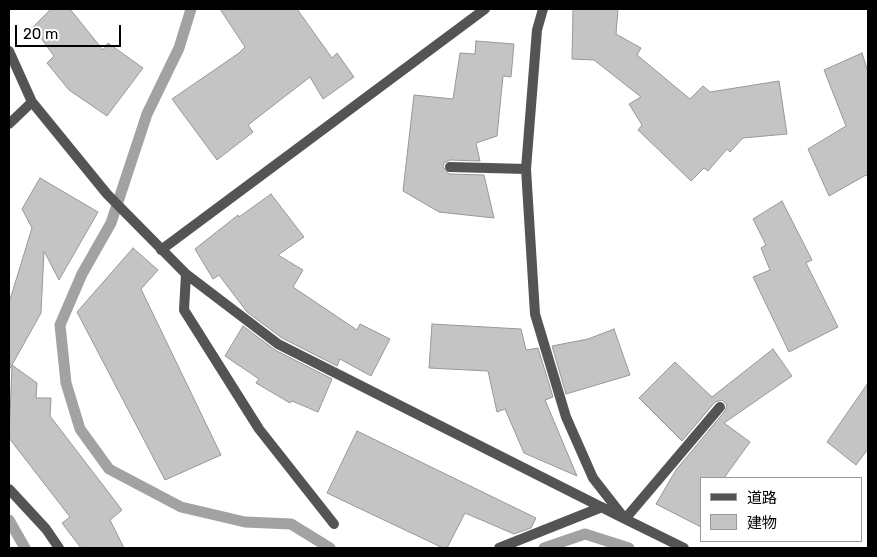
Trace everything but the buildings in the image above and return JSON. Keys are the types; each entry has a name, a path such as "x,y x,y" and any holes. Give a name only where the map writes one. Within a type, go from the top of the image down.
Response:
{"street":[{"path":"161,250 485,9"},
{"path":"543,9 537,30 526,169 535,314 566,416 593,478 624,519"},
{"path":"9,51 32,102 107,194 186,274 278,344 684,548"},
{"path":"9,124 32,102"},
{"path":"450,168 526,169"},
{"path":"186,274 184,310 259,430 334,524"},
{"path":"624,519 720,406"},
{"path":"9,489 46,529 59,548"},
{"path":"499,548 602,507"}],"waterway":[{"path":"191,9 179,48 147,114 111,223 82,274 60,325 66,383 80,429 109,469 181,507 245,522 291,524 330,548"},
{"path":"9,520 25,548"},
{"path":"544,548 585,534 629,548"}]}
